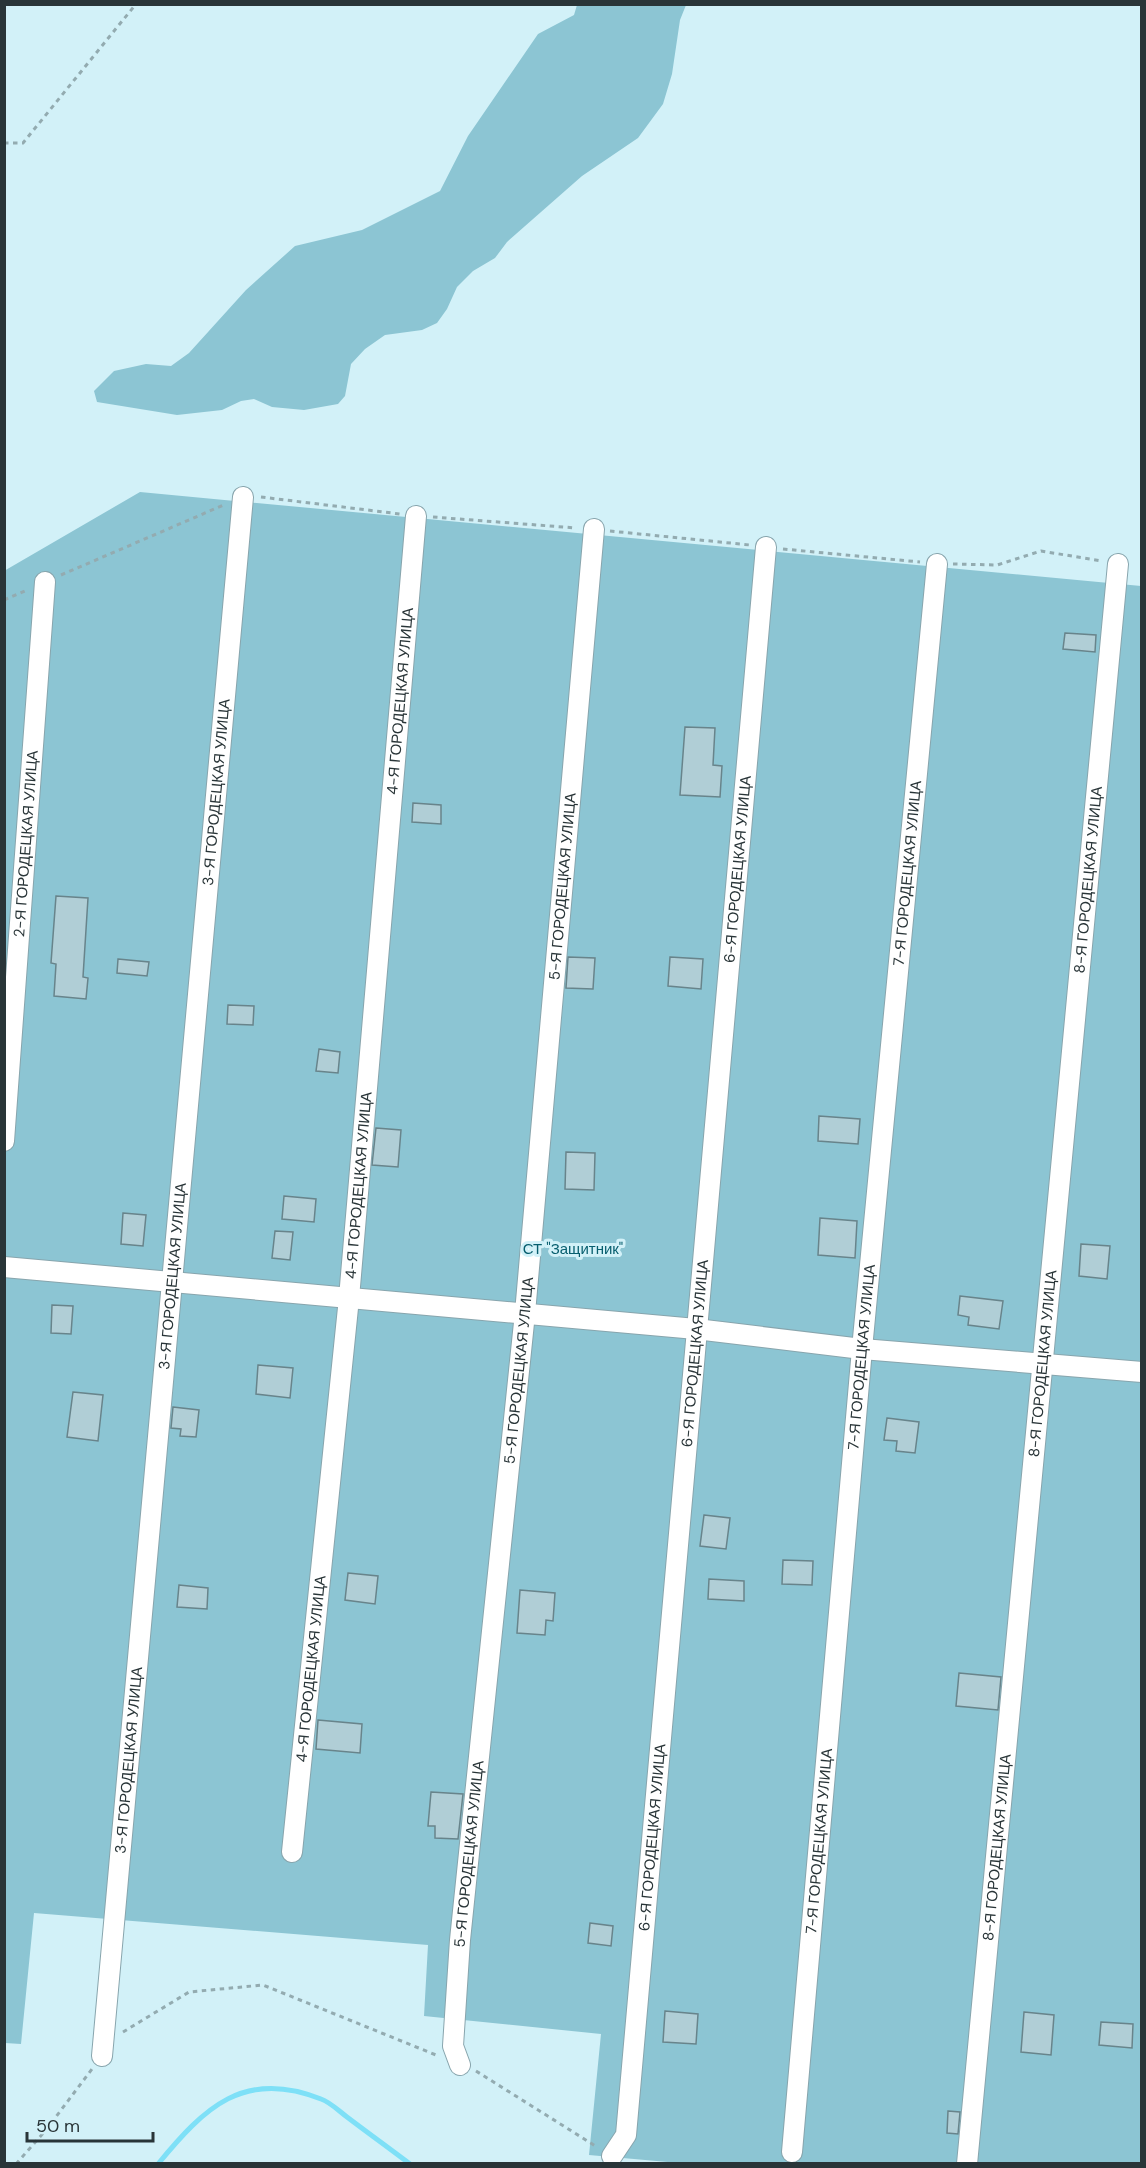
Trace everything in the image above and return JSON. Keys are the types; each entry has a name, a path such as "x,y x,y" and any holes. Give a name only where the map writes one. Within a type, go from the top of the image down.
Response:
{"street":[{"name":"3-Я ГОРОДЕЦКАЯ УЛИЦА","path":"102,2056 170,1281 243,497"},
{"name":"4-Я ГОРОДЕЦКАЯ УЛИЦА","path":"292,1852 349,1298 416,516"},
{"name":"5-Я ГОРОДЕЦКАЯ УЛИЦА","path":"460,2065 453,2046 460,1940 525,1313 594,529"},
{"name":"6-Я ГОРОДЕЦКАЯ УЛИЦА","path":"612,2156 626,2135 766,547"},
{"name":"7-Я ГОРОДЕЦКАЯ УЛИЦА","path":"792,2152 862,1349 937,564"},
{"name":"8-Я ГОРОДЕЦКАЯ УЛИЦА","path":"967,2163 1118,564"},
{"name":"2-Я ГОРОДЕЦКАЯ УЛИЦА","path":"4,1141 45,582"},
{"path":"4,1267 696,1329 862,1349 1142,1372"}],"path":[{"path":"4,143 23,143 136,4"},
{"path":"4,600 243,497 264,497 416,516 594,529 937,564 997,565 1041,550 1118,564"},
{"path":"16,2163 46,2130 125,2028 189,1992 263,1985 320,2006 485,2075 612,2156"}],"green space":[{"path":"577,5 686,5 680,20 672,74 663,104 638,138 582,176 507,242 495,258 473,271 457,287 447,309 437,323 422,330 385,335 365,349 351,364 345,396 338,404 304,410 272,407 254,399 241,401 222,410 177,415 97,402 94,391 114,371 146,364 171,366 189,353 246,290 295,246 362,230 440,191 468,136 538,34 574,15"},
{"name":"СТ \"Защитник\"","path":"140,492 1141,586 1141,2163 690,2164 589,2155 601,2034 424,2016 428,1945 34,1913 21,2044 5,2043 4,571"}],"building":[{"path":"1065,633 1096,635 1095,652 1063,649"},
{"path":"685,727 715,728 713,765 722,766 720,797 680,795"},
{"path":"413,803 441,805 441,824 412,822"},
{"path":"56,896 88,898 83,977 88,978 86,999 54,996 56,964 51,963"},
{"path":"568,957 595,958 593,989 566,988"},
{"path":"670,957 703,959 701,989 668,986"},
{"path":"118,959 149,962 147,976 117,973"},
{"path":"228,1005 254,1006 253,1025 227,1024"},
{"path":"319,1049 340,1052 338,1073 316,1071"},
{"path":"819,1116 860,1119 858,1144 818,1141"},
{"path":"376,1128 401,1130 398,1167 372,1165"},
{"path":"566,1152 595,1153 594,1190 565,1189"},
{"path":"284,1196 316,1199 314,1222 282,1219"},
{"path":"123,1213 146,1215 143,1246 121,1244"},
{"path":"820,1218 857,1221 855,1258 818,1255"},
{"path":"275,1231 293,1232 290,1260 272,1258"},
{"path":"1081,1244 1110,1246 1107,1279 1079,1276"},
{"path":"960,1296 1003,1301 999,1329 968,1325 969,1317 958,1315"},
{"path":"52,1305 73,1306 71,1334 51,1333"},
{"path":"258,1365 293,1368 290,1398 256,1394"},
{"path":"73,1392 103,1395 98,1441 67,1437"},
{"path":"173,1407 199,1410 196,1437 180,1436 181,1429 171,1428"},
{"path":"887,1418 919,1422 915,1453 896,1451 897,1441 884,1440"},
{"path":"704,1515 730,1518 726,1549 700,1546"},
{"path":"783,1560 813,1561 812,1585 782,1584"},
{"path":"348,1573 378,1576 375,1604 345,1600"},
{"path":"709,1579 744,1581 744,1601 708,1599"},
{"path":"179,1585 208,1588 207,1609 177,1607"},
{"path":"520,1590 555,1593 553,1621 546,1620 545,1635 517,1633"},
{"path":"959,1673 1001,1677 998,1710 956,1706"},
{"path":"318,1720 362,1724 360,1753 316,1749"},
{"path":"431,1792 463,1794 458,1839 435,1838 435,1826 428,1826"},
{"path":"590,1923 613,1926 611,1946 588,1943"},
{"path":"665,2011 698,2014 696,2044 663,2042"},
{"path":"1024,2012 1054,2015 1051,2055 1021,2052"},
{"path":"1101,2022 1133,2024 1132,2048 1099,2045"},
{"path":"948,2111 960,2112 958,2134 947,2133"}],"waterway":[{"path":"158,2164 192,2126 209,2111 228,2099 248,2091 270,2088 294,2091 324,2100 410,2164"}]}
